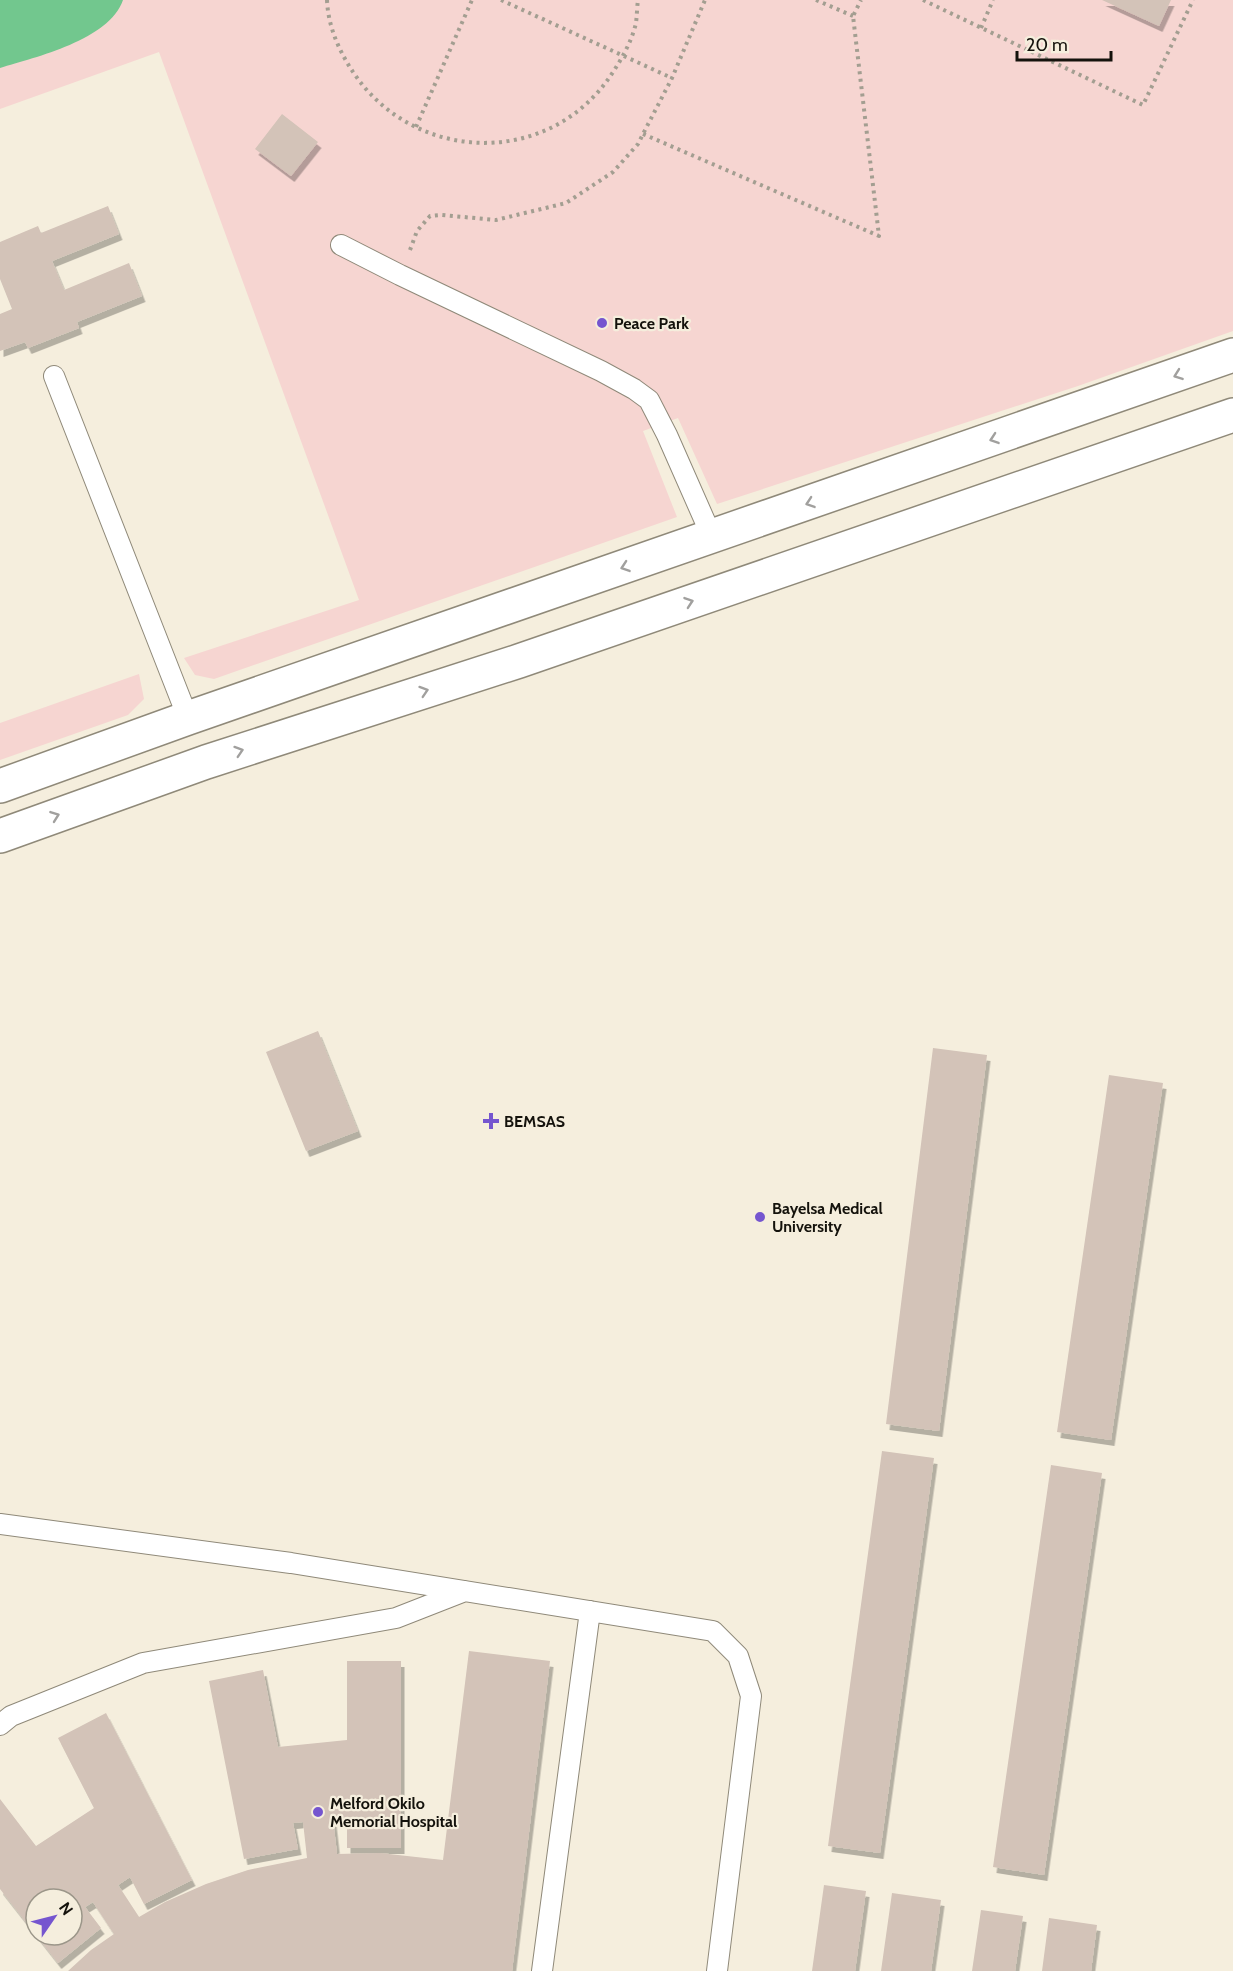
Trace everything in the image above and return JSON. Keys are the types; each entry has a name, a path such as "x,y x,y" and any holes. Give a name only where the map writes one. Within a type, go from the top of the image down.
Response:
{"main road":[{"path":"0,786 188,718 1233,355"},
{"path":"0,836 206,762 519,661 1233,416"}],"lane":[{"path":"340,245 601,371 649,400 712,537"},
{"path":"54,376 188,718"},
{"path":"0,1524 291,1563 713,1631 738,1656 751,1696 717,1971"},
{"path":"0,1725 11,1716 143,1663 396,1618 465,1591"},
{"path":"542,1971 590,1611"}],"path":[{"path":"327,0 328,12 341,54 365,90 398,119 432,135 469,143 506,142 542,132 575,114 603,89 624,56 636,22 638,0"},
{"path":"417,127 472,0"},
{"path":"501,0 672,78"},
{"path":"400,275 417,231 430,216 496,220 566,203 613,172 638,144 672,78 705,0"},
{"path":"816,0 853,16"},
{"path":"643,134 879,236 853,16 861,0"},
{"path":"923,0 1143,105 1193,0"},
{"path":"981,28 993,0"}],"shaded area":[{"name":"Peace Park","path":"0,0 1233,0 1233,331 1078,386 717,504 678,418 643,431 677,517 214,679 195,675 184,658 359,600 159,52 0,109"},
{"path":"0,0 123,0 115,14 103,26 87,36 51,52 0,68"},
{"path":"139,674 144,699 128,715 0,760 0,723"}],"building":[{"path":"1102,0 1171,0 1159,26"},
{"path":"282,114 318,142 291,176 255,149"},
{"path":"108,206 119,234 52,261 64,290 129,263 142,296 77,322 79,328 28,348 25,342 0,351 0,314 12,309 0,279 0,242 38,226 41,233"},
{"path":"318,1031 358,1131 306,1151 266,1052"},
{"path":"933,1048 987,1055 939,1431 886,1424"},
{"path":"1109,1075 1163,1083 1111,1440 1057,1432"},
{"path":"882,1451 934,1458 880,1853 828,1846"},
{"path":"1051,1465 1102,1473 1044,1875 993,1867"},
{"name":"Melford Okilo Memorial Hospital","path":"469,1651 550,1661 512,1971 68,1971 91,1950 114,1934 93,1902 85,1907 101,1928 84,1942 84,1887 24,1887 24,1920 0,1889 0,1799 36,1846 94,1808 58,1738 106,1713 192,1880 144,1904 130,1877 118,1885 139,1917 165,1902 206,1884 248,1870 307,1858 303,1822 293,1823 298,1849 244,1859 209,1681 263,1670 278,1747 347,1740 347,1661 401,1661 401,1848 347,1848 347,1817 333,1819 337,1854 380,1853 443,1860"},
{"path":"824,1885 866,1891 855,1971 812,1971"},
{"path":"892,1893 941,1900 931,1971 881,1971"},
{"path":"981,1910 1023,1916 1015,1971 972,1971"},
{"path":"1049,1918 1097,1925 1091,1971 1042,1971"},
{"name":"Melford Okilo Memorial Hospital","path":"45,1947 78,1947 58,1963"}],"place":[{"name":"Peace Park","path":"602,323"},
{"name":"BEMSAS","path":"491,1121"},
{"name":"Bayelsa Medical University","path":"760,1217"},
{"name":"Melford Okilo Memorial Hospital","path":"318,1812"}]}
